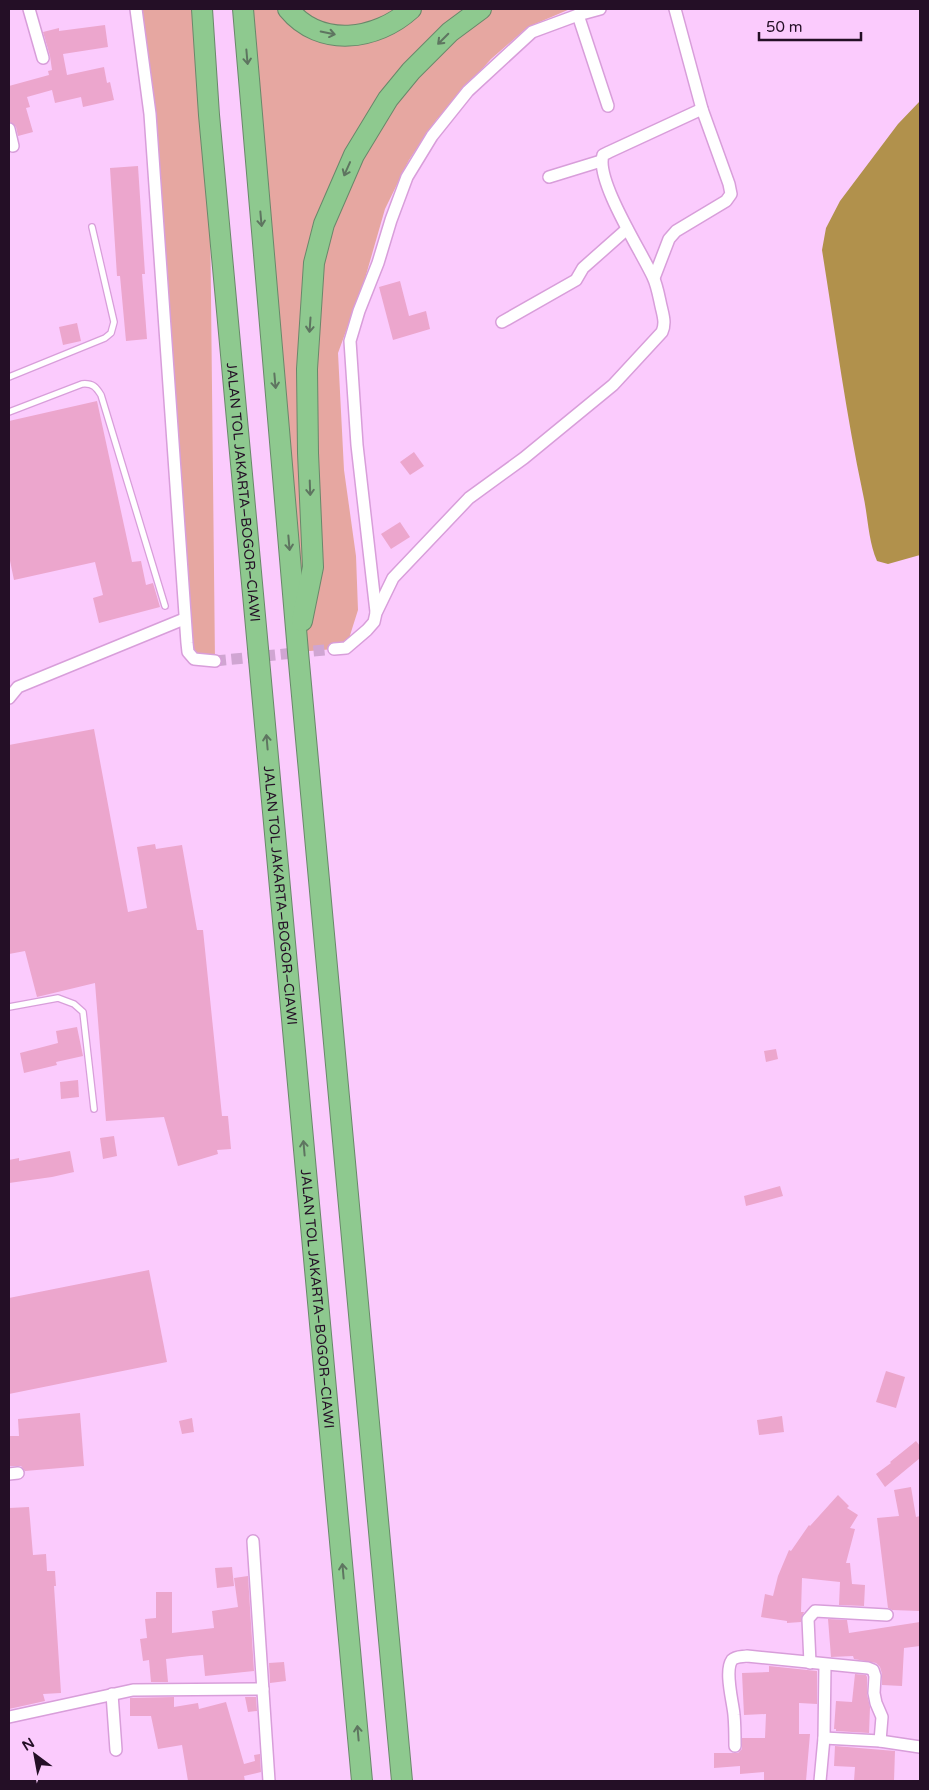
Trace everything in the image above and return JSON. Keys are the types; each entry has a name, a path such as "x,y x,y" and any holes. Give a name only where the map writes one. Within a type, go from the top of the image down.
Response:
{"highway":[{"path":"243,9 298,644 402,1781"},
{"path":"288,9 307,26 330,34 350,36 375,31 394,22 411,9"},
{"path":"298,644 313,567 308,453 308,369 314,263 324,224 354,155 388,99 450,32 481,9"},
{"name":"JALAN TOL JAKARTA–BOGOR–CIAWI","path":"201,13 362,1781"}],"street":[{"path":"29,9 43,58"},
{"path":"136,9 150,114 184,619 190,656 194,659 215,661"},
{"path":"376,612 357,445 350,341 359,311 378,263 390,220 407,176 432,136 468,91 532,32 600,9"},
{"path":"654,278 669,240 676,231 726,201 731,194 730,184 702,109 675,9"},
{"path":"578,15 608,106"},
{"path":"334,649 346,648 374,622 376,612 393,578 469,498 524,458 613,385 662,332 664,321 654,278 627,229 602,171 601,161 603,155 702,109"},
{"path":"9,129 13,146"},
{"path":"549,177 601,161"},
{"path":"502,322 576,280 583,268 627,229"},
{"path":"9,698 18,687 184,619"},
{"path":"253,1541 269,1781"},
{"path":"810,1663 808,1619 815,1611 887,1615"},
{"path":"735,1746 729,1669 736,1657 747,1656 873,1670 876,1703 882,1717 880,1741"},
{"path":"820,1781 824,1738 824,1665"},
{"path":"9,1717 141,1689 263,1689"},
{"path":"112,1694 116,1750"},
{"path":"824,1738 880,1741 920,1747"}],"lane":[{"path":"9,377 105,338 111,333 114,322 92,227"},
{"path":"9,412 82,384 88,383 96,386 101,395 165,606"},
{"path":"9,1007 58,998 74,1004 83,1012 94,1109"}],"shaded area":[{"path":"136,9 199,9 209,115 215,661 194,659 150,114"},
{"path":"243,9 570,9 528,27 491,59 437,119 409,160 385,209 364,282 338,353 344,470 356,556 358,610 346,648 298,652"},
{"path":"920,101 920,555 888,564 877,561 870,536 846,403 822,250 826,228 840,201 898,124"}],"building":[{"path":"105,25 108,47 63,54 67,75 104,67 107,83 110,82 114,100 83,107 81,97 55,103 52,90 27,97 30,107 26,108 33,132 18,136 16,127 10,122 9,86 49,75 48,71 52,70 43,32 59,28 59,31"},
{"path":"138,166 145,274 142,274 147,339 126,341 120,276 117,276 110,168"},
{"path":"400,281 409,316 426,311 430,329 393,340 379,287"},
{"path":"77,323 81,341 63,345 59,327"},
{"path":"97,401 132,562 141,561 146,585 153,583 160,607 99,623 93,598 103,595 95,562 14,580 9,556 9,421"},
{"path":"414,452 424,466 410,475 400,462"},
{"path":"400,522 410,537 391,549 381,534"},
{"path":"94,729 128,912 147,908 137,847 155,844 156,849 182,845 197,930 203,930 222,1116 228,1116 231,1149 217,1150 218,1154 178,1166 164,1117 106,1121 95,983 37,997 25,951 9,954 9,745"},
{"path":"77,1027 83,1056 56,1062 57,1065 24,1073 20,1053 58,1043 56,1031"},
{"path":"776,1049 778,1059 766,1062 764,1051"},
{"path":"78,1080 79,1097 61,1099 60,1082"},
{"path":"114,1136 117,1156 103,1159 100,1138"},
{"path":"70,1151 74,1172 9,1183 9,1160 19,1158 19,1161"},
{"path":"780,1186 783,1196 746,1206 744,1196"},
{"path":"149,1270 167,1362 9,1394 9,1298"},
{"path":"886,1371 905,1377 896,1408 876,1402"},
{"path":"80,1413 84,1466 25,1471 21,1466 9,1466 9,1436 19,1436 18,1419"},
{"path":"782,1416 784,1432 759,1435 757,1420"},
{"path":"192,1418 194,1432 182,1434 179,1421"},
{"path":"916,1441 920,1446 920,1458 885,1487 876,1474"},
{"path":"911,1487 916,1517 920,1516 920,1611 892,1610 888,1608 877,1518 899,1516 894,1490"},
{"path":"838,1495 849,1506 847,1508 858,1515 850,1528 855,1529 846,1563 850,1563 852,1584 865,1585 864,1606 839,1605 840,1582 802,1578 801,1612 804,1612 801,1622 787,1623 787,1621 761,1617 765,1594 773,1596 778,1576 789,1550 791,1551 809,1525"},
{"path":"29,1507 33,1555 46,1554 47,1571 55,1571 56,1586 54,1586 61,1693 43,1694 45,1701 9,1709 9,1508"},
{"path":"232,1567 234,1586 217,1588 215,1568"},
{"path":"248,1576 254,1671 205,1676 203,1655 190,1656 166,1659 168,1682 151,1682 149,1660 143,1661 140,1639 147,1638 145,1619 156,1618 156,1592 172,1592 172,1633 214,1628 212,1611 238,1607 234,1578"},
{"path":"828,1619 847,1620 849,1633 920,1622 920,1646 904,1648 902,1686 882,1685 882,1674 880,1667 876,1663 854,1659 853,1656 831,1657"},
{"path":"284,1662 286,1681 270,1683 269,1663"},
{"path":"769,1666 817,1671 817,1704 799,1703 799,1734 810,1734 806,1781 764,1781 764,1772 740,1774 740,1766 714,1768 714,1753 738,1753 742,1749 742,1738 765,1738 766,1714 744,1715 742,1673 769,1672"},
{"path":"855,1674 866,1675 867,1677 867,1694 870,1707 869,1733 836,1731 834,1729 836,1701 852,1702"},
{"path":"174,1697 174,1707 198,1703 199,1709 226,1702 244,1764 255,1761 254,1755 260,1754 261,1772 244,1776 245,1781 188,1781 182,1745 158,1749 151,1716 130,1716 130,1698"},
{"path":"245,1697 256,1697 257,1711 248,1712"},
{"path":"835,1746 895,1751 894,1781 854,1781 855,1767 834,1766"}],"tunnel":[{"path":"215,661 334,649"}]}
